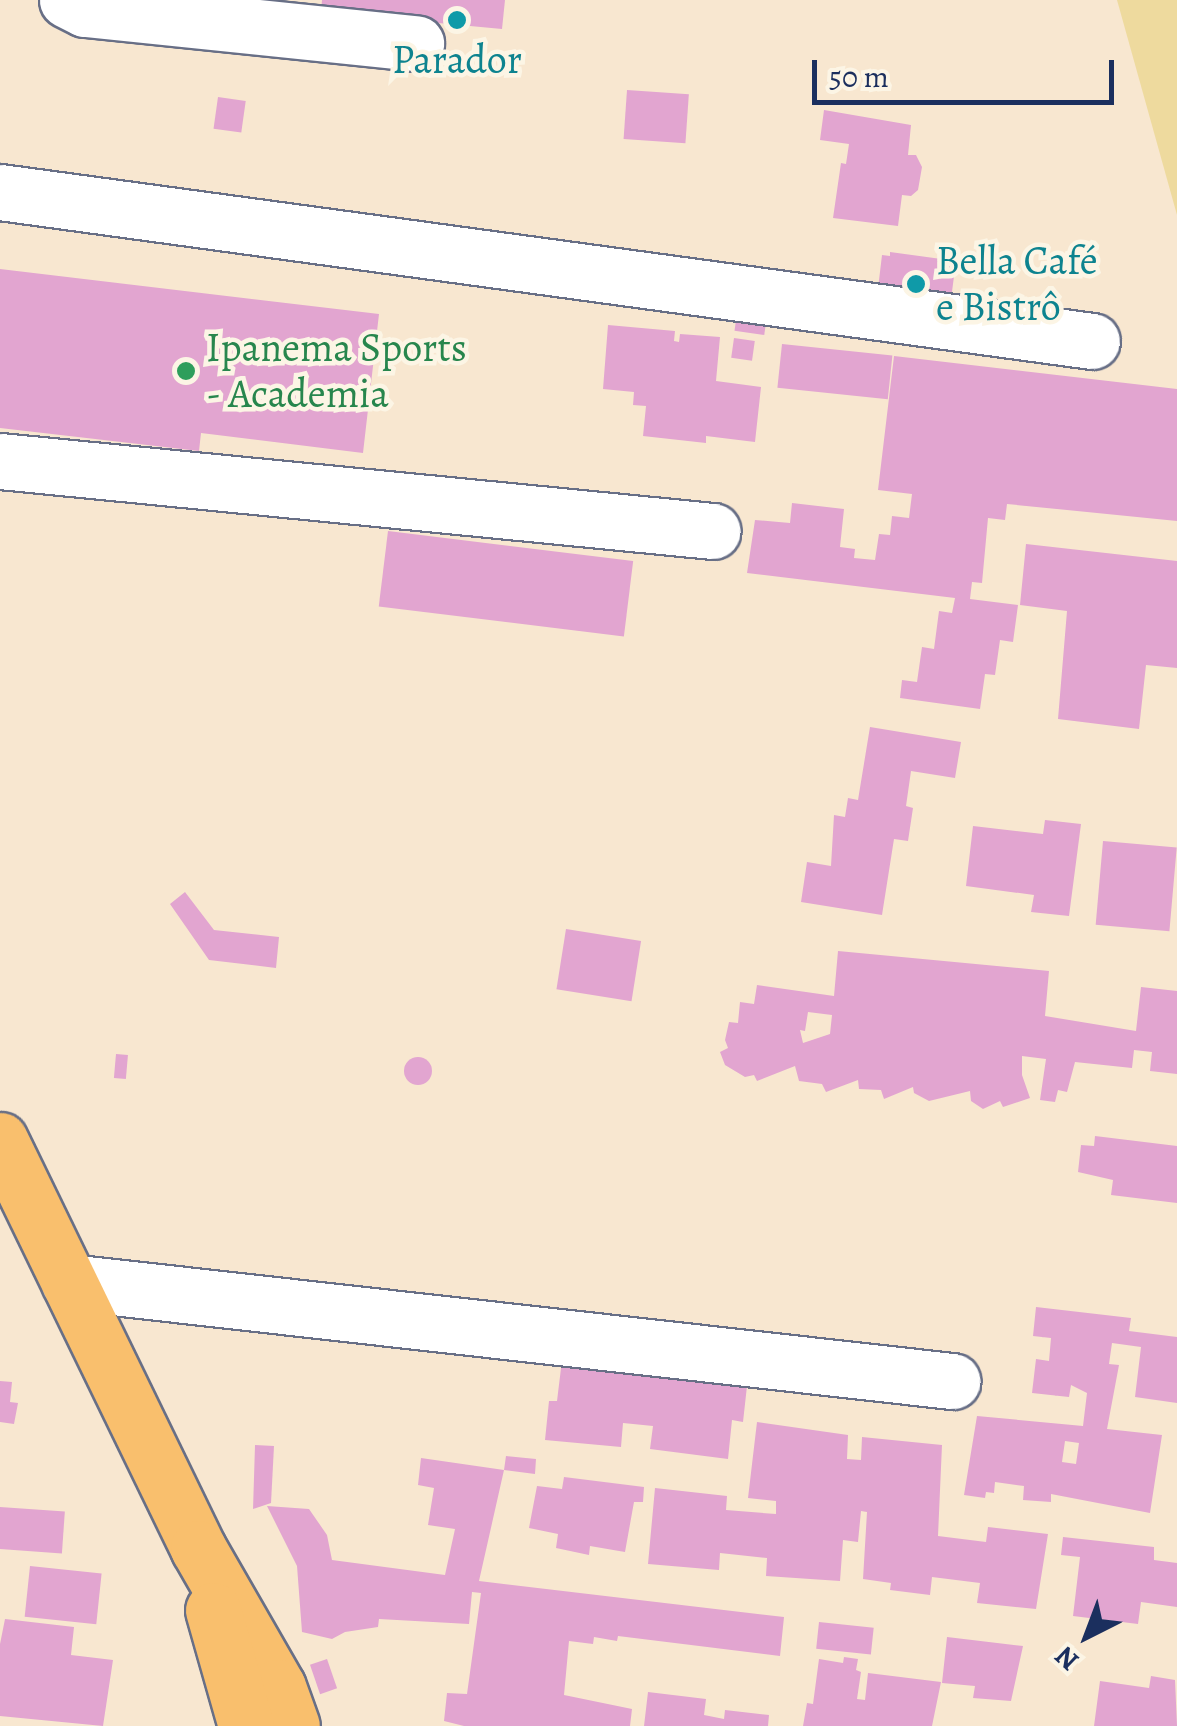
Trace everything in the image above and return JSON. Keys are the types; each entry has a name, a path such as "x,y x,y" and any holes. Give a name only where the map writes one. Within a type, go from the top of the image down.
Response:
{"main road":[{"path":"0,1140 198,1548 278,1687 292,1726"},
{"path":"198,1548 246,1726"}],"street":[{"path":"67,0 86,9 416,43"},
{"path":"0,192 1092,341"},
{"path":"0,461 713,531"},
{"path":"69,1282 952,1381"}],"sand":[{"path":"1117,0 1177,0 1177,215"}],"building":[{"name":"Parador","path":"322,0 505,0 502,29 321,12"},
{"path":"627,90 689,94 685,143 624,139"},
{"path":"218,97 246,101 241,133 214,129"},
{"path":"824,110 911,125 908,155 916,155 922,167 918,190 911,196 902,195 898,226 833,218 841,163 846,164 849,144 820,140"},
{"name":"Bella Café e Bistrô","path":"890,252 956,261 950,307 877,297 882,255 890,256"},
{"name":"Ipanema Sports - Academia","path":"0,269 379,314 363,453 201,433 199,451 0,428"},
{"path":"738,306 768,310 764,335 735,331"},
{"path":"608,325 675,331 674,341 679,342 680,334 720,337 716,381 761,387 755,442 706,436 706,443 643,436 646,406 633,405 634,392 603,389"},
{"path":"734,338 755,341 752,361 731,358"},
{"path":"782,344 892,356 888,399 777,388"},
{"path":"894,356 1177,389 1177,521 1007,504 1005,520 988,518 982,583 972,582 970,599 1018,605 1013,642 1000,640 995,675 985,674 980,709 900,698 902,680 917,682 922,647 934,649 939,611 952,613 955,598 747,573 755,520 790,523 792,503 844,509 840,547 855,549 854,558 875,560 879,534 890,535 892,516 909,518 912,494 878,490"},
{"path":"388,531 633,561 624,637 379,606"},
{"path":"1026,544 1177,561 1177,668 1146,665 1139,729 1058,719 1067,611 1020,605"},
{"path":"870,727 961,742 955,778 911,771 906,806 913,808 908,841 894,839 882,915 801,902 807,862 831,866 834,815 845,817 848,798 858,800"},
{"path":"1045,820 1081,824 1069,916 1031,912 1034,895 966,886 973,826 1043,834"},
{"path":"1103,841 1177,847 1169,931 1096,925"},
{"path":"185,892 214,930 279,937 276,968 209,960 170,904"},
{"path":"566,929 641,941 632,1001 556,989"},
{"path":"838,951 1049,971 1045,1016 1136,1031 1141,987 1177,991 1177,1074 1150,1071 1152,1052 1134,1050 1132,1068 1075,1062 1067,1092 1058,1090 1055,1102 1040,1100 1046,1059 1022,1056 1022,1075 1030,1098 1003,1107 1000,1101 983,1109 971,1101 970,1091 929,1101 914,1093 913,1087 884,1099 881,1090 859,1089 858,1080 826,1092 822,1084 799,1081 795,1066 757,1081 754,1075 745,1077 725,1065 720,1052 728,1048 725,1040 729,1022 738,1023 740,1002 754,1004 757,985 834,996","holes":["808,1012 832,1015 830,1034 803,1043 800,1030 805,1031"]},
{"path":"116,1054 128,1055 126,1079 114,1078"},
{"path":"418,1057 428,1061 432,1071 428,1081 418,1085 408,1081 404,1071 408,1061"},
{"path":"1095,1136 1177,1146 1177,1203 1111,1195 1113,1180 1078,1172 1081,1145 1094,1146"},
{"path":"1036,1307 1131,1318 1129,1331 1177,1337 1177,1403 1135,1397 1141,1347 1112,1343 1109,1364 1119,1365 1107,1429 1162,1435 1150,1513 1051,1494 1051,1502 1023,1500 1024,1486 995,1482 994,1493 986,1492 985,1498 964,1495 977,1416 1083,1426 1087,1393 1071,1385 1069,1397 1032,1393 1036,1359 1049,1361 1051,1338 1033,1336","holes":["1065,1441 1079,1443 1076,1464 1062,1462"]},
{"path":"562,1360 747,1386 743,1422 732,1420 728,1459 650,1449 653,1426 623,1423 621,1447 545,1440 549,1401 557,1401"},
{"path":"0,1381 12,1382 10,1402 18,1403 14,1424 0,1422"},
{"path":"757,1422 848,1435 847,1459 861,1460 862,1437 942,1445 938,1536 986,1542 988,1527 1048,1534 1036,1609 977,1603 980,1583 932,1577 930,1595 890,1590 891,1583 863,1579 867,1512 861,1511 858,1542 843,1540 840,1581 766,1576 767,1558 720,1553 719,1570 648,1564 655,1488 727,1496 726,1510 776,1514 776,1501 748,1498"},
{"path":"255,1445 274,1446 271,1503 253,1509"},
{"path":"506,1456 536,1459 535,1474 504,1470"},
{"path":"421,1458 504,1470 479,1581 784,1617 780,1656 618,1636 617,1641 594,1637 593,1644 569,1641 564,1695 632,1709 630,1726 464,1726 444,1721 447,1693 467,1694 481,1593 472,1592 469,1624 379,1619 378,1627 345,1632 332,1639 302,1632 297,1566 267,1506 309,1509 327,1535 332,1560 445,1575 455,1529 428,1525 434,1488 418,1485"},
{"path":"564,1477 644,1487 643,1502 634,1502 625,1552 590,1546 589,1555 556,1548 558,1534 529,1528 537,1486 562,1489"},
{"path":"0,1507 65,1512 62,1553 0,1549"},
{"path":"1063,1537 1154,1547 1154,1560 1177,1563 1177,1607 1141,1602 1138,1624 1073,1616 1080,1557 1061,1555"},
{"path":"30,1566 102,1574 96,1624 25,1617"},
{"path":"5,1619 74,1627 71,1655 113,1660 103,1726 0,1716 0,1644"},
{"path":"819,1622 874,1628 871,1655 816,1649"},
{"path":"947,1637 1023,1646 1011,1701 973,1698 975,1686 942,1683"},
{"path":"844,1657 858,1659 856,1670 861,1672 857,1699 865,1700 868,1673 941,1682 932,1726 803,1726 807,1703 813,1704 819,1659 843,1663"},
{"path":"327,1659 337,1688 320,1694 310,1665"},
{"path":"1151,1676 1175,1680 1177,1726 1094,1726 1100,1681 1149,1688"},
{"path":"648,1692 706,1699 704,1715 724,1719 725,1710 769,1715 768,1726 644,1726"}],"place":[{"name":"Parador","path":"457,20"},
{"name":"Bella Café e Bistrô","path":"916,284"},
{"name":"Ipanema Sports - Academia","path":"186,371"}]}
